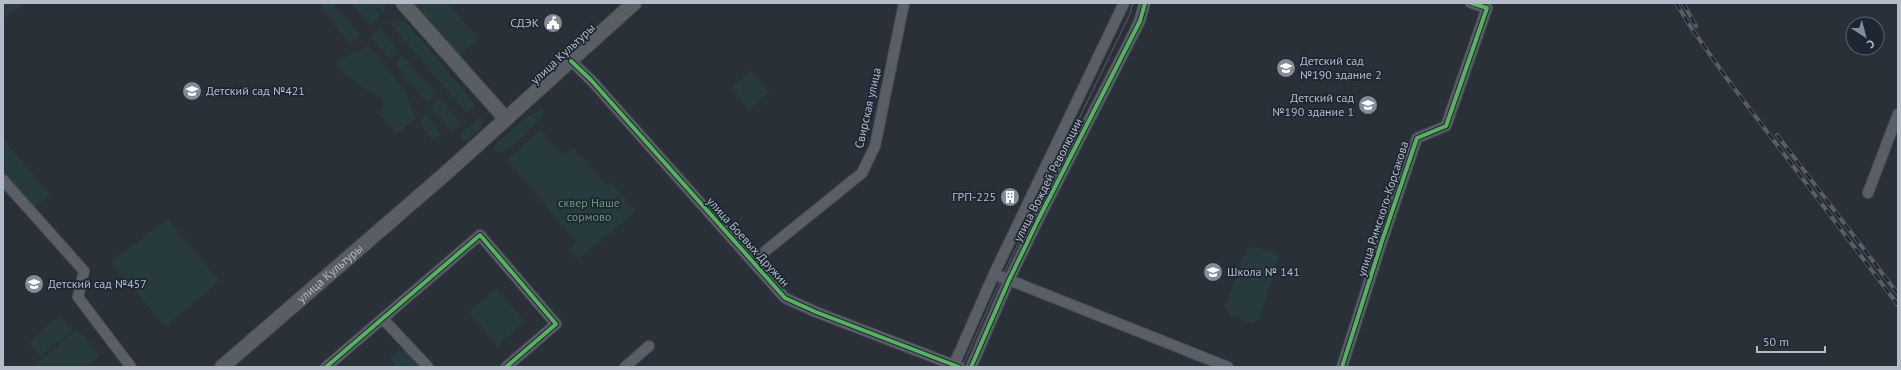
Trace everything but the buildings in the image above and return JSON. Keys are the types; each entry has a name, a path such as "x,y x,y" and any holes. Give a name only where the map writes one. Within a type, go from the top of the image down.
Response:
{"main road":[{"path":"403,3 506,119"},
{"name":"улица Культуры","path":"222,367 410,205 634,3"}],"street":[{"name":"Свирская улица","path":"753,261 862,173 875,146 904,3"},
{"name":"улица Вождей Революции","path":"955,366 994,274 1124,3"},
{"name":"улица Вождей Революции","path":"971,367 1009,280 1140,21 1145,3"},
{"name":"улица Римского-Корсакова","path":"1342,367 1382,241 1417,138 1446,126 1487,8 1471,3"},
{"name":"улица Боевых Дружин","path":"571,61 591,80 743,253 753,261 786,298 816,312 955,366"},
{"path":"1868,193 1898,114"},
{"path":"3,180 84,271 78,297 131,367"},
{"path":"326,367 480,235 556,324 506,367"},
{"path":"994,274 1228,367"},
{"path":"383,319 428,367"},
{"path":"625,367 649,346"}],"green space":[{"path":"8,3 26,3 3,18 3,6"},
{"path":"320,3 332,3 360,34 350,44 321,8"},
{"path":"351,3 371,3 382,16 371,25"},
{"path":"373,3 387,3 383,14"},
{"path":"414,3 447,3 479,40 458,55"},
{"path":"404,20 476,105 467,113 389,22"},
{"path":"379,28 399,51 390,59 370,37"},
{"path":"368,46 406,92 415,120 396,133 380,115 384,100 345,75 336,62"},
{"path":"403,56 436,94 427,103 395,63"},
{"path":"750,71 769,91 749,109 731,88"},
{"path":"440,98 461,124 452,132 430,106"},
{"path":"542,109 544,112 537,123 504,152 498,152 494,149 494,146 526,117"},
{"path":"425,112 442,135 431,138 420,124"},
{"path":"482,116 482,127 471,138 464,141 459,135"},
{"name":"сквер Наше сормово","path":"541,130 563,156 573,148 608,186 612,183 636,211 578,260 569,250 577,242 507,160"},
{"path":"3,139 50,195 33,209 3,174"},
{"path":"168,219 219,281 165,327 111,261"},
{"path":"1253,247 1274,252 1278,257 1261,315 1257,320 1251,323 1231,316 1225,307 1246,250"},
{"path":"496,289 525,321 497,346 469,313"},
{"path":"60,316 72,330 40,356 29,342"},
{"path":"78,329 100,355 86,367 32,367"},
{"path":"404,348 421,367 397,367 390,359"}],"tram line":[{"path":"962,367 1002,277 1129,16 1133,3"},
{"path":"1061,169 1122,48 1135,18 1139,3"},
{"path":"971,367 1001,293"}],"railway":[{"path":"1676,3 1692,29 1725,76 1898,305"},
{"path":"1683,3 1696,26"},
{"path":"1777,135 1898,294"}],"cycle path":[{"path":"971,367 1009,280 1038,220 1140,21 1145,3"},
{"path":"1342,367 1382,241 1417,138 1446,126 1487,8 1471,3"},
{"path":"571,61 591,80 785,298 816,312 959,367"},
{"path":"326,367 480,235 556,324 506,367"}],"place":[{"name":"СДЭК","path":"553,23"},
{"name":"Детский сад №190 здание 2","path":"1286,68"},
{"name":"Детский сад №421","path":"192,91"},
{"name":"Детский сад №190 здание 1","path":"1368,105"},
{"name":"ГРП-225","path":"1010,197"},
{"name":"Школа № 141","path":"1213,272"},
{"name":"Детский сад №457","path":"34,284"}]}
